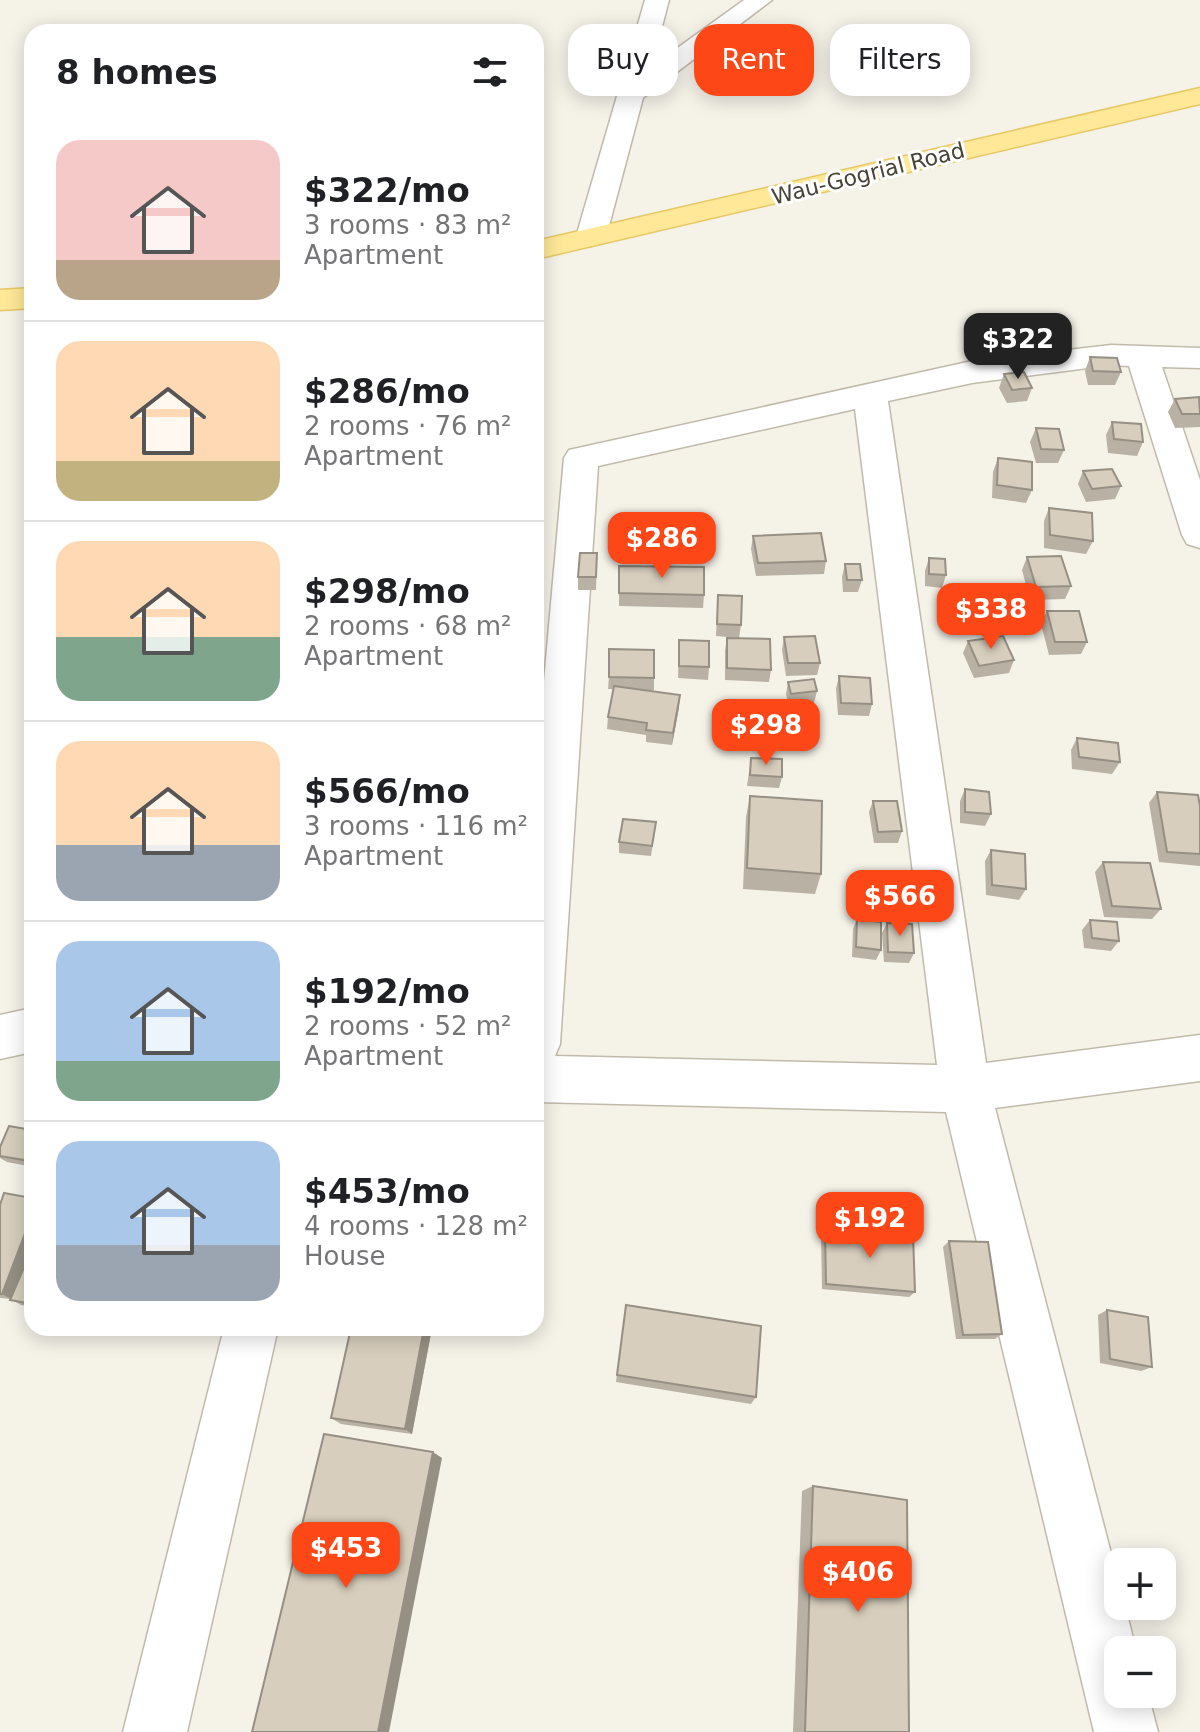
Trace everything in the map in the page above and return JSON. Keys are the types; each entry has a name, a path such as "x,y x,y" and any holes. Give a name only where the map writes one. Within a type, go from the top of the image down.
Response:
{"main road":[{"name":"Wau-Gogrial Road","path":"544,248 1200,96"},
{"path":"0,300 24,298"}],"street":[{"path":"650,24 657,0"},
{"path":"678,60 760,0"},
{"path":"591,237 630,96"},
{"path":"544,940 581,458 972,372 1111,355 1200,358"},
{"path":"1142,356 1200,535"},
{"path":"870,394 965,1089 1126,1732"},
{"path":"0,1037 24,1032"},
{"path":"544,1079 965,1089 1200,1058"},
{"path":"155,1732 249,1336"}],"building":[{"path":"1090,357 1117,358 1121,372 1093,371"},
{"path":"1024,372 1032,388 1012,390 1004,374"},
{"path":"1199,397 1200,414 1182,414 1175,399"},
{"path":"1112,422 1141,424 1143,442 1114,439"},
{"path":"1036,428 1059,429 1064,450 1041,449"},
{"path":"998,458 1032,462 1032,490 997,485"},
{"path":"1112,469 1121,486 1092,489 1083,471"},
{"path":"1049,508 1092,513 1093,541 1050,535"},
{"path":"821,533 826,561 758,563 753,536"},
{"path":"580,553 597,553 596,577 578,577"},
{"path":"1061,556 1071,586 1036,587 1027,557"},
{"path":"929,558 945,559 946,575 929,574"},
{"path":"845,564 860,564 862,580 847,580"},
{"path":"619,566 704,567 704,595 619,593"},
{"path":"718,595 742,596 741,625 717,624"},
{"path":"1047,611 1079,611 1087,642 1055,642"},
{"path":"815,636 820,663 788,663 784,637"},
{"path":"1003,636 1014,660 979,666 968,641"},
{"path":"727,638 770,639 771,670 727,668"},
{"path":"679,640 709,641 709,667 679,666"},
{"path":"609,649 654,650 654,678 609,677"},
{"path":"839,676 870,678 872,704 841,703"},
{"path":"814,679 817,691 791,694 788,682"},
{"path":"614,686 680,695 673,733 646,730 647,723 608,717"},
{"path":"1077,738 1118,743 1120,762 1079,757"},
{"path":"751,758 782,759 782,777 750,775"},
{"path":"965,789 989,792 991,814 965,812"},
{"path":"1157,792 1198,795 1200,854 1167,852"},
{"path":"750,796 822,801 821,874 747,868"},
{"path":"873,801 897,801 902,831 878,832"},
{"path":"623,819 656,822 652,846 619,842"},
{"path":"991,850 1025,854 1026,889 992,885"},
{"path":"1103,862 1150,863 1161,909 1112,906"},
{"path":"857,919 881,922 881,950 856,947"},
{"path":"1090,920 1117,922 1119,941 1092,938"},
{"path":"887,923 912,924 914,953 888,952"},
{"path":"9,1126 24,1129 24,1160 0,1156 0,1147"},
{"path":"4,1193 24,1197 24,1236 2,1294 0,1294 0,1205"},
{"path":"825,1227 913,1235 915,1292 826,1284"},
{"path":"949,1241 988,1242 1002,1334 963,1335"},
{"path":"24,1268 24,1303 10,1300"},
{"path":"626,1305 761,1326 756,1397 617,1375"},
{"path":"1107,1310 1148,1317 1152,1367 1110,1359"},
{"path":"349,1336 422,1336 405,1429 331,1418"},
{"path":"324,1434 433,1452 378,1732 252,1732"},
{"path":"813,1486 907,1500 909,1732 805,1732"}]}
